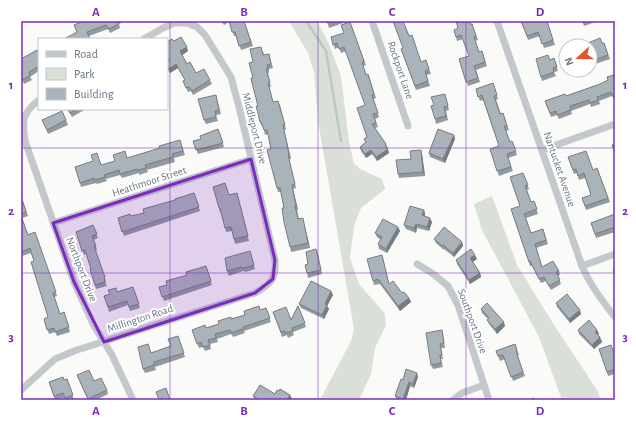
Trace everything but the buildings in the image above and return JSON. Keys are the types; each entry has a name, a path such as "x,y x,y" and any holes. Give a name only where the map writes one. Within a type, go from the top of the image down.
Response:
{"street":[{"name":"Rockport Lane","path":"372,21 408,126"},
{"name":"Nantucket Avenue","path":"497,21 582,266 595,292 615,317"},
{"name":"Middleport Drive","path":"146,38 174,23 187,23 197,27 205,35 231,76 275,260 276,270 273,279"},
{"name":"Northport Drive","path":"38,101 25,113 22,122 25,141 74,282 94,326 112,355 132,400"},
{"path":"542,150 615,124"},
{"name":"Heathmoor Street","path":"53,223 251,159"},
{"path":"582,266 615,254"},
{"name":"Southport Drive","path":"417,264 432,273 448,286 458,305 489,400"},
{"name":"Millington Road","path":"21,390 55,359 74,351 255,293 265,287 273,279"},
{"path":"453,400 462,393 484,386"}],"highlighted area":[{"path":"251,159 275,260 273,279 255,293 104,342 74,282 53,223"}],"green space":[{"path":"289,21 317,21 328,42 341,76 349,142 354,163 360,169 382,179 385,189 361,208 354,226 350,258 359,284 385,314 386,325 375,348 371,374 359,400 320,400 351,341 354,329 318,121 314,72 308,53"},
{"path":"492,196 517,265 597,390 601,400 562,400 539,337 482,230 474,204"}],"waterway":[{"path":"306,21 326,51 341,141"}]}
